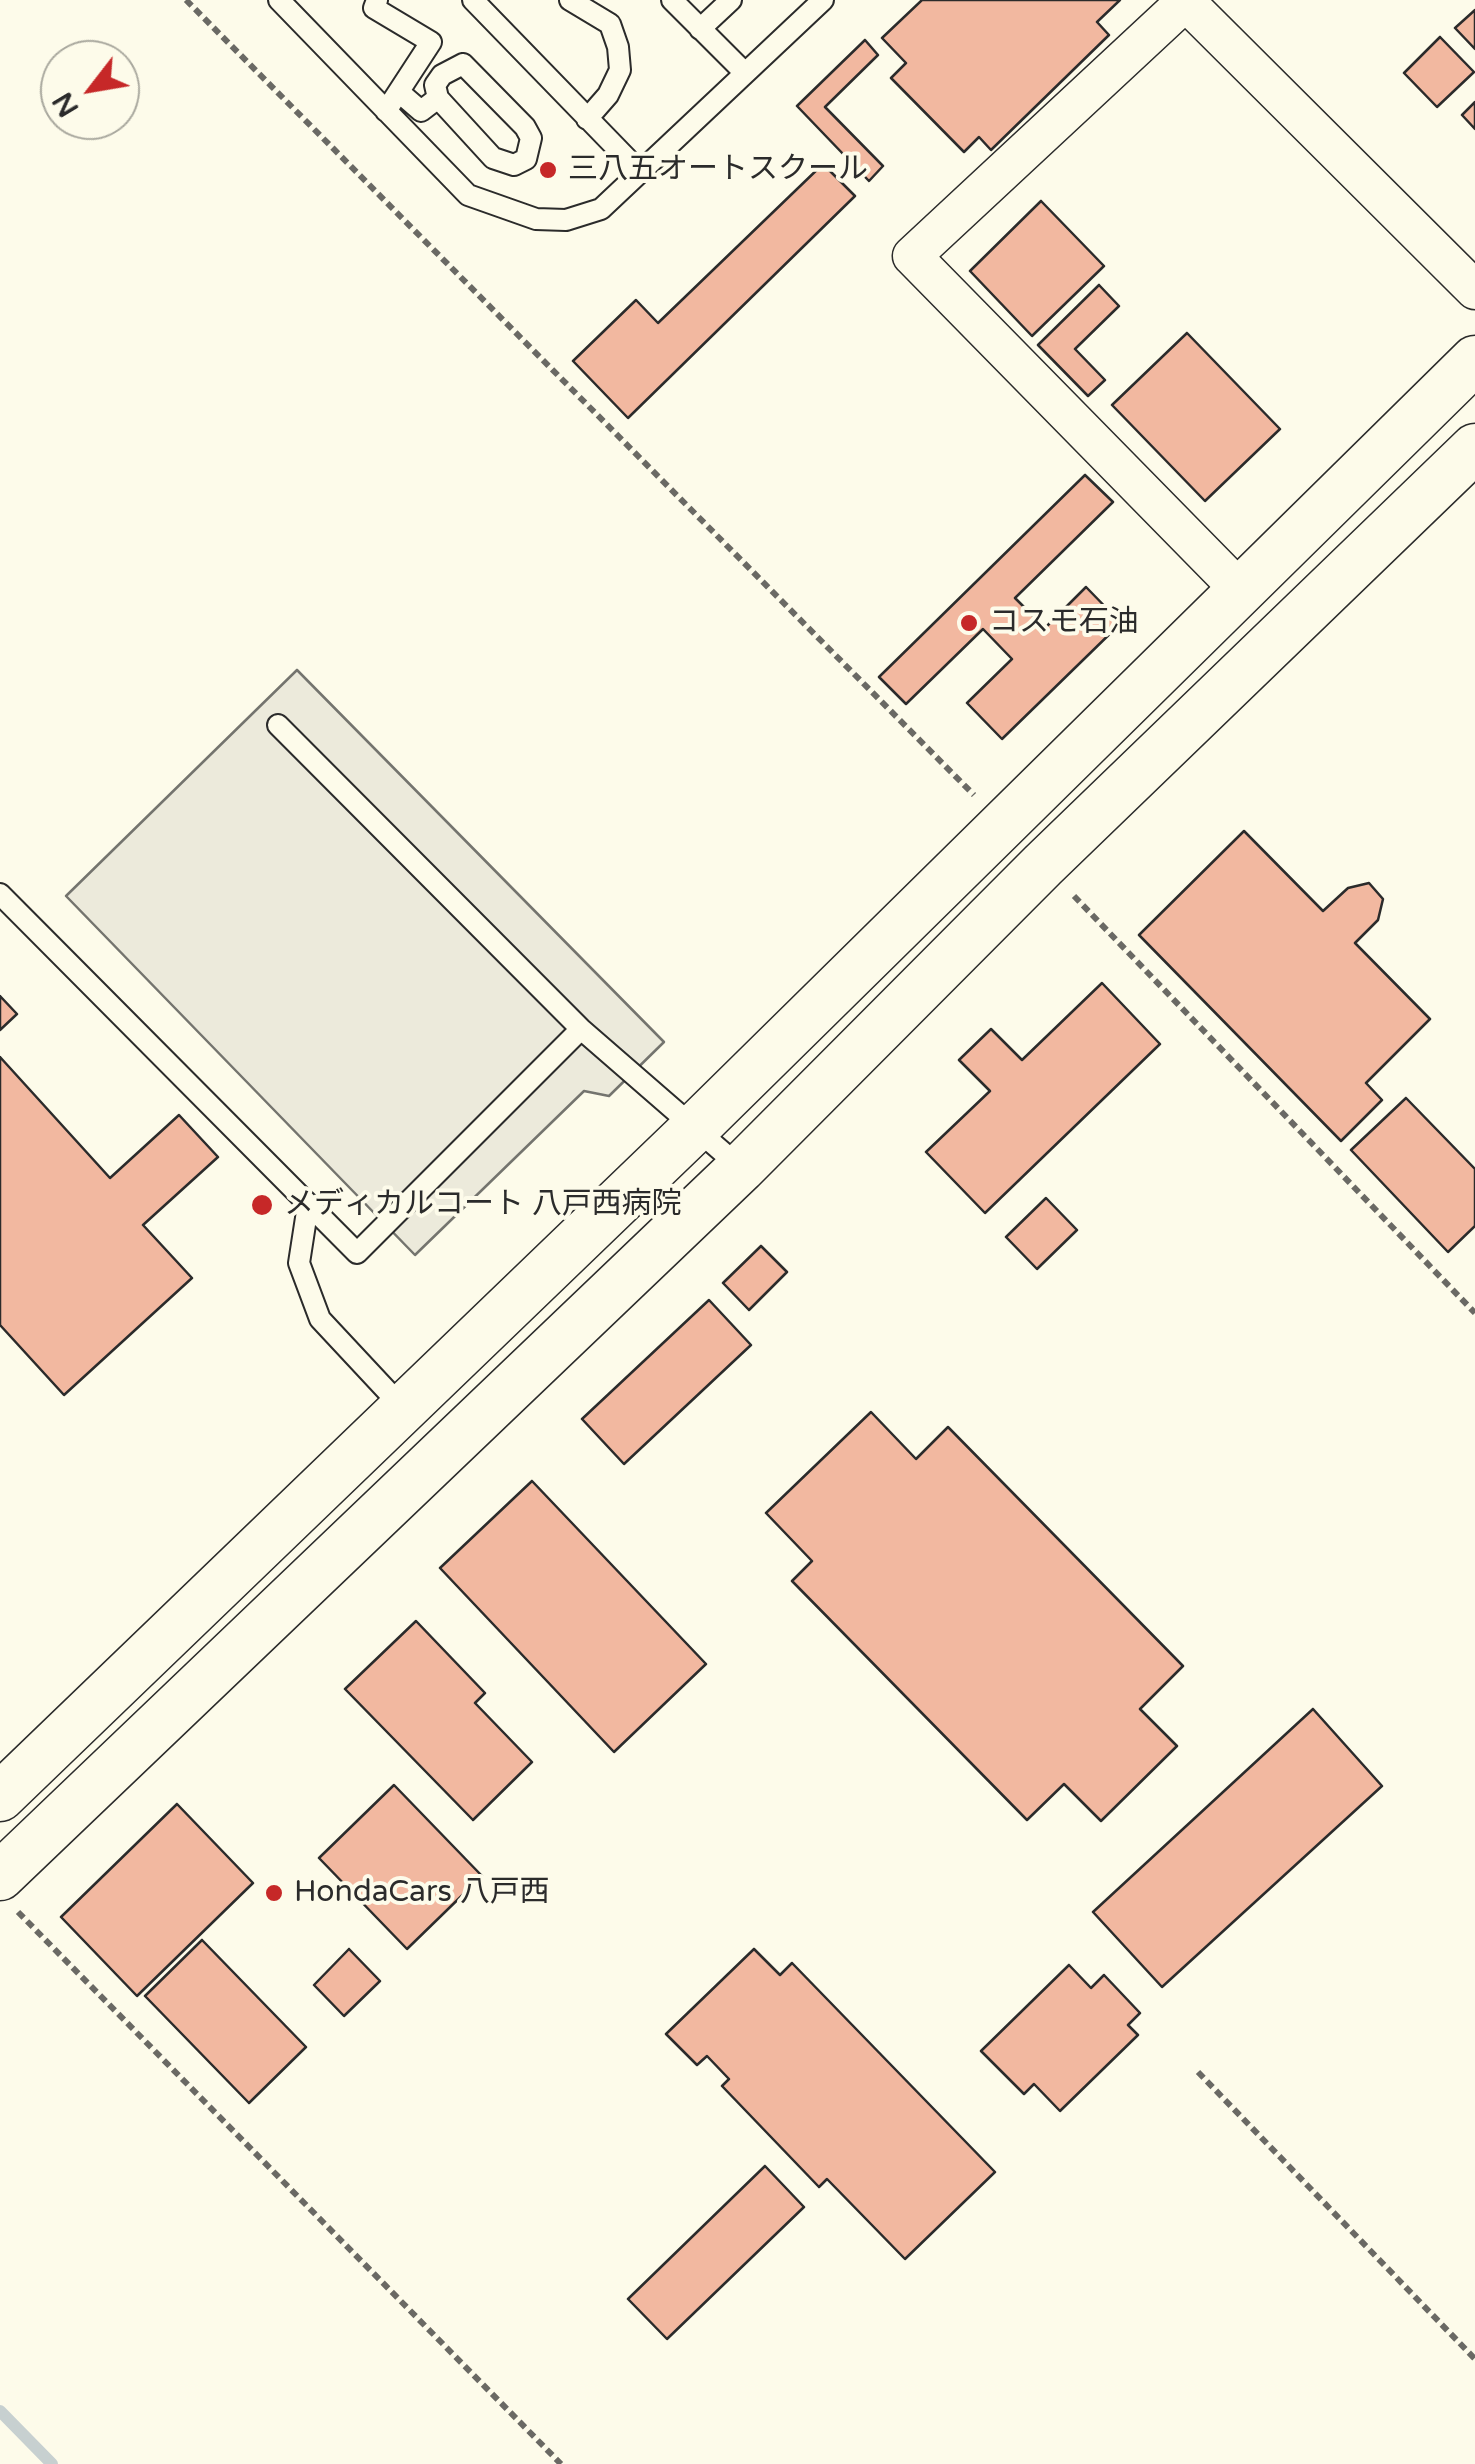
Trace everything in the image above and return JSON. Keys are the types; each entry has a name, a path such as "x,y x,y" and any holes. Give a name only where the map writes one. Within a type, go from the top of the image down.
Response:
{"street":[{"path":"1242,591 912,256 1185,1 1475,290"},
{"path":"0,1798 695,1128 1475,360"},
{"path":"6,1891 1043,865 1475,448"}],"lane":[{"path":"279,0 468,195 536,219 566,220 601,208 823,0"},
{"path":"377,0 374,8 430,42 386,111"},
{"path":"472,0 640,172"},
{"path":"570,0 591,8 610,24 618,47 620,70 608,95 588,118"},
{"path":"672,0 745,72"},
{"path":"700,29 731,0"},
{"path":"463,64 472,70 525,128 531,138 526,159 514,165 493,158 438,98 435,85 452,66 463,64"},
{"path":"399,92 421,111 438,98"},
{"path":"278,726 582,1029 740,1168"},
{"path":"0,894 356,1253 582,1029"},
{"path":"308,1206 298,1263 320,1319 404,1409"}],"path":[{"path":"186,0 1004,825"},
{"path":"1043,865 1475,1314"},
{"path":"6,1891 560,2464"},
{"path":"1198,2072 1475,2359"}],"shaded area":[{"path":"297,670 664,1042 609,1096 584,1091 415,1255 66,896"}],"building":[{"path":"922,0 1120,0 1097,22 1109,35 991,150 979,137 964,152 891,78 906,63 882,38"},
{"path":"1475,10 1475,49 1455,28"},
{"path":"1440,37 1474,72 1437,107 1404,73"},
{"path":"865,40 878,55 825,107 883,166 869,181 797,106"},
{"path":"1475,102 1475,129 1462,115"},
{"path":"823,164 855,196 628,418 573,361 636,300 658,323"},
{"path":"1041,201 1104,266 1032,336 970,271"},
{"path":"1099,285 1119,306 1075,349 1105,380 1088,396 1038,345"},
{"path":"1187,333 1280,429 1205,501 1112,405"},
{"path":"1085,475 1113,502 1015,598 1045,628 1086,587 1121,623 1002,739 967,703 1012,659 983,629 906,704 879,677"},
{"path":"1244,831 1323,911 1348,888 1369,883 1383,899 1378,920 1355,943 1430,1019 1366,1083 1382,1100 1341,1141 1139,935"},
{"path":"1102,983 1160,1044 985,1213 926,1152 990,1091 959,1060 991,1029 1022,1060"},
{"path":"0,996 17,1014 0,1030"},
{"path":"0,1057 110,1178 179,1115 218,1157 143,1225 192,1278 64,1395 0,1325"},
{"path":"1406,1098 1475,1169 1475,1226 1448,1252 1351,1150"},
{"path":"1046,1198 1077,1230 1037,1269 1006,1237"},
{"path":"761,1246 787,1272 749,1310 723,1283"},
{"path":"709,1300 751,1345 624,1464 582,1419"},
{"path":"871,1412 916,1459 948,1427 1183,1666 1140,1709 1177,1746 1101,1821 1064,1784 1027,1820 792,1581 812,1561 766,1513"},
{"path":"532,1481 706,1664 614,1752 440,1568"},
{"path":"416,1621 485,1693 475,1703 532,1762 473,1820 345,1689"},
{"path":"1313,1709 1382,1786 1162,1987 1093,1912"},
{"path":"394,1785 482,1876 407,1949 319,1858"},
{"path":"177,1804 253,1883 137,1996 61,1917"},
{"path":"202,1940 306,2047 249,2103 145,1996"},
{"path":"349,1949 380,1981 344,2016 314,1985"},
{"path":"754,1949 780,1975 792,1963 995,2172 905,2259 827,2179 819,2187 722,2086 729,2079 707,2056 697,2065 666,2034"},
{"path":"1069,1965 1091,1988 1104,1975 1140,2013 1128,2025 1138,2035 1060,2111 1034,2084 1024,2094 981,2051"},
{"path":"765,2166 804,2207 667,2339 628,2299"}],"waterway":[{"path":"0,2411 52,2464"}],"place":[{"name":"三八五オートスクール","path":"548,170"},
{"name":"コスモ石油","path":"969,623"},
{"name":"メディカルコート 八戸西病院","path":"262,1205"},
{"name":"HondaCars 八戸西","path":"274,1893"}]}
